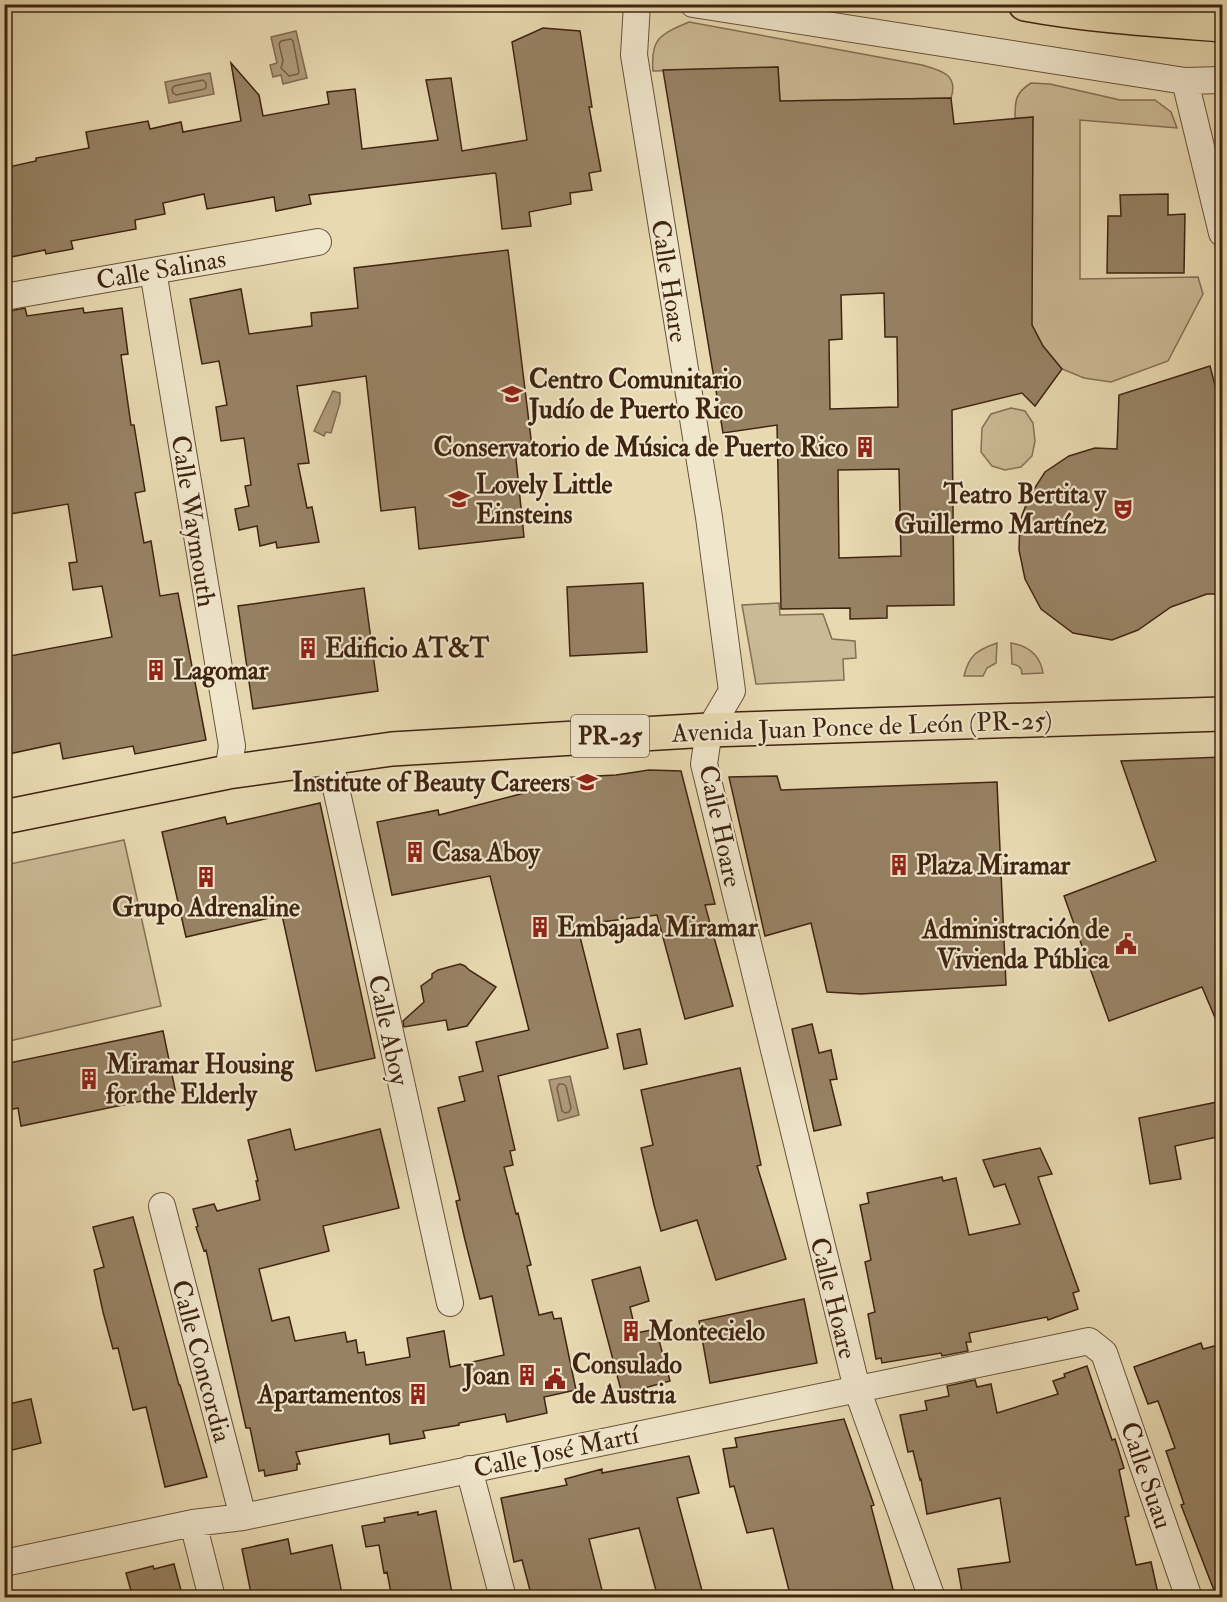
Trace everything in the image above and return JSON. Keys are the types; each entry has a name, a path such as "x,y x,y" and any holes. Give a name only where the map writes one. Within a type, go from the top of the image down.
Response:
{"main road":[{"path":"1025,4 1077,12 1222,25"},
{"name":"Avenida Juan Ponce de León (PR-25)","path":"4,817 228,772 392,749 709,730 1222,714"}],"street":[{"name":"Calle Hoare","path":"637,4 634,55 707,507 732,691 709,730 704,764 857,1389 932,1598"},
{"path":"693,4 1185,81 1222,80"},
{"path":"1185,81 1222,233"},
{"name":"Calle Salinas","path":"4,297 318,242"},
{"name":"Calle Waymouth","path":"153,271 232,746 228,772"},
{"name":"Calle Aboy","path":"328,758 450,1302"},
{"name":"Calle Concordia","path":"162,1206 243,1516"},
{"name":"Calle José Martí","path":"4,1563 193,1523 243,1516 1089,1341 1104,1353"},
{"name":"Calle Suau","path":"1104,1353 1189,1598"},
{"path":"468,1469 502,1598"},
{"path":"193,1523 212,1598"}],"shaded area":[{"path":"689,22 929,67 941,71 950,78 953,90 951,98 780,101 778,67 653,71 653,51 659,39 671,30"},
{"path":"1031,83 1050,84 1120,100 1155,100 1171,112 1177,128 1080,120 1080,279 1198,277 1203,294 1168,361 1111,382 1084,378 1062,369 1043,346 1032,325 1018,282 1033,117 1015,118 1017,98 1022,90"},
{"path":"1011,408 1025,411 1033,423 1035,441 1032,456 1021,467 1005,470 992,466 981,452 982,428 991,414"},
{"path":"779,603 780,615 823,614 832,639 855,641 856,658 843,659 844,680 756,684 742,605"},
{"path":"997,643 996,663 987,668 983,676 964,676 968,663 975,654"},
{"path":"1011,643 1033,652 1043,673 1022,674 1019,667 1012,664"},
{"path":"124,840 161,1006 5,1042 5,865"}],"water":[{"path":"296,31 307,78 283,84 281,75 273,77 270,65 277,63 271,37"},
{"path":"210,73 214,94 169,103 165,82"},
{"path":"333,391 340,393 340,403 331,433 326,432 324,436 314,431"},
{"path":"570,1076 579,1115 558,1121 549,1080"}],"building":[{"path":"543,28 580,31 592,107 589,107 601,171 589,173 592,190 570,193 571,204 529,212 531,226 502,229 495,173 309,195 311,204 276,211 274,197 207,209 204,194 163,203 165,214 135,220 136,229 71,241 73,249 46,254 45,250 11,257 9,246 4,246 4,168 36,161 36,158 89,148 86,132 148,121 150,129 181,122 183,132 241,121 231,63 259,95 263,116 329,104 327,92 355,89 362,149 438,140 426,80 451,78 462,151 527,140 512,42"},
{"path":"778,67 780,101 951,98 954,124 1033,117 1032,325 1043,346 1062,369 1035,406 1022,393 952,410 954,605 887,606 887,618 850,619 850,608 781,609 777,425 723,433 663,70","holes":["884,293 885,337 897,337 898,407 830,409 829,340 842,339 841,295","899,469 901,556 839,558 838,470"]},
{"path":"1168,194 1168,215 1185,214 1184,273 1107,273 1108,216 1121,216 1120,195"},
{"path":"508,250 532,447 515,449 524,537 419,549 415,507 381,511 366,376 297,386 309,463 298,464 307,508 312,507 319,542 277,548 276,542 260,546 257,526 239,530 235,509 249,506 245,486 251,485 244,438 221,441 216,407 227,405 219,361 202,364 190,299 241,289 249,334 312,326 311,313 358,308 354,268"},
{"path":"25,308 27,316 83,308 84,313 122,308 128,354 121,355 131,425 134,425 145,491 135,493 144,543 151,541 160,596 178,593 206,740 135,754 133,746 63,759 60,743 4,755 4,657 112,637 102,586 73,590 69,563 77,562 68,504 4,515 4,312"},
{"name":"Teatro Bertita y Guillermo Martínez","path":"1210,366 1222,413 1222,594 1207,594 1171,607 1138,630 1112,640 1073,633 1041,609 1025,579 1019,550 1020,521 1029,497 1045,472 1069,456 1095,448 1117,449 1119,395"},
{"path":"643,583 647,652 570,656 567,587"},
{"name":"Edificio AT&T","path":"364,588 378,691 253,709 238,606"},
{"path":"1222,757 1222,1034 1202,987 1109,1021 1064,896 1156,861 1121,761"},
{"path":"649,770 681,771 715,904 705,905 733,1006 685,1019 657,915 577,925 608,1048 498,1076 515,1150 510,1151 513,1165 504,1167 531,1265 527,1266 539,1315 552,1312 554,1319 561,1318 576,1390 544,1397 547,1413 507,1422 505,1414 423,1431 425,1438 390,1444 389,1434 296,1452 300,1464 297,1464 297,1470 265,1476 264,1470 259,1471 250,1428 246,1428 206,1250 204,1251 196,1227 198,1226 193,1209 214,1204 217,1211 260,1200 248,1140 290,1129 295,1150 380,1129 399,1208 323,1226 329,1251 259,1269 272,1321 289,1317 295,1341 345,1332 347,1342 356,1340 358,1353 364,1352 366,1365 410,1357 407,1338 444,1331 450,1367 504,1355 492,1296 480,1299 456,1201 460,1200 438,1108 465,1101 459,1077 483,1071 476,1042 529,1030 490,876 392,895 377,822 438,810 439,815 559,784 557,778 616,775"},
{"name":"Plaza Miramar","path":"777,776 781,790 997,782 1006,985 861,994 827,992 811,923 765,936 729,777"},
{"path":"320,803 375,1058 316,1071 282,915 186,937 162,832 225,817 227,824"},
{"path":"460,964 496,987 467,1026 448,1030 446,1020 404,1027 403,1021 424,1002 421,986 438,970"},
{"path":"812,1024 819,1053 831,1050 837,1079 830,1080 841,1125 814,1131 792,1029"},
{"path":"640,1029 647,1064 624,1069 617,1034"},
{"name":"Miramar Housing for the Elderly","path":"163,1031 176,1094 21,1126 18,1108 4,1111 4,1064"},
{"path":"740,1068 761,1165 757,1166 786,1259 716,1280 697,1220 661,1231 641,1148 653,1145 641,1090"},
{"path":"1222,1101 1222,1136 1175,1146 1181,1179 1150,1184 1139,1118"},
{"path":"1040,1148 1052,1174 1038,1177 1079,1291 1073,1293 1078,1309 1048,1320 1047,1317 969,1333 971,1342 966,1342 968,1351 882,1363 881,1358 876,1359 868,1314 875,1312 865,1262 871,1260 860,1205 869,1203 867,1193 942,1177 943,1181 956,1178 969,1235 1020,1224 1005,1184 994,1187 983,1160"},
{"path":"133,1217 207,1477 165,1487 146,1407 133,1410 118,1348 113,1349 94,1270 104,1267 93,1227"},
{"name":"Montecielo","path":"640,1267 649,1301 630,1307 636,1333 656,1329 670,1381 622,1394 592,1280"},
{"path":"804,1299 817,1363 710,1383 699,1321"},
{"path":"1201,1343 1203,1349 1222,1344 1222,1598 1217,1598 1181,1505 1184,1504 1166,1451 1175,1448 1158,1401 1148,1404 1134,1367"},
{"path":"1087,1366 1124,1468 1119,1470 1129,1516 1125,1517 1136,1565 1151,1562 1159,1598 963,1598 958,1569 1010,1562 1000,1498 927,1514 921,1479 913,1451 908,1452 900,1415 927,1410 925,1401 949,1396 947,1386 975,1380 977,1387 991,1384 997,1413 1058,1394 1053,1381 1065,1377 1064,1374"},
{"path":"31,1399 41,1443 4,1452 4,1405"},
{"path":"844,1419 874,1505 871,1506 894,1593 877,1598 791,1598 773,1528 747,1533 734,1486 730,1487 723,1449 737,1447 735,1438"},
{"path":"689,1456 699,1493 677,1498 704,1598 658,1598 639,1528 589,1539 604,1598 532,1598 522,1560 514,1562 501,1498 567,1485 565,1479 602,1469 602,1473"},
{"path":"436,1511 453,1598 392,1598 387,1572 384,1573 379,1545 366,1547 362,1526 385,1522 384,1518"},
{"path":"288,1539 291,1554 332,1545 342,1594 327,1598 252,1598 242,1549"},
{"path":"174,1564 183,1598 133,1598 126,1573 153,1566 154,1569"}],"place":[{"name":"Centro Comunitario Judío de Puerto Rico","path":"512,394"},
{"name":"Conservatorio de Música de Puerto Rico","path":"865,447"},
{"name":"Lovely Little Einsteins","path":"459,499"},
{"name":"Teatro Bertita y Guillermo Martínez","path":"1123,509"},
{"name":"Edificio AT&T","path":"308,648"},
{"name":"Lagomar","path":"156,670"},
{"name":"Institute of Beauty Careers","path":"587,782"},
{"name":"Casa Aboy","path":"415,852"},
{"name":"Plaza Miramar","path":"899,865"},
{"name":"Grupo Adrenaline","path":"206,877"},
{"name":"Embajada Miramar","path":"540,927"},
{"name":"Administración de Vivienda Pública","path":"1126,944"},
{"name":"Miramar Housing for the Elderly","path":"89,1079"},
{"name":"Montecielo","path":"631,1331"},
{"name":"Joan","path":"527,1375"},
{"name":"Consulado de Austria","path":"555,1379"},
{"name":"Apartamentos","path":"418,1394"}]}
